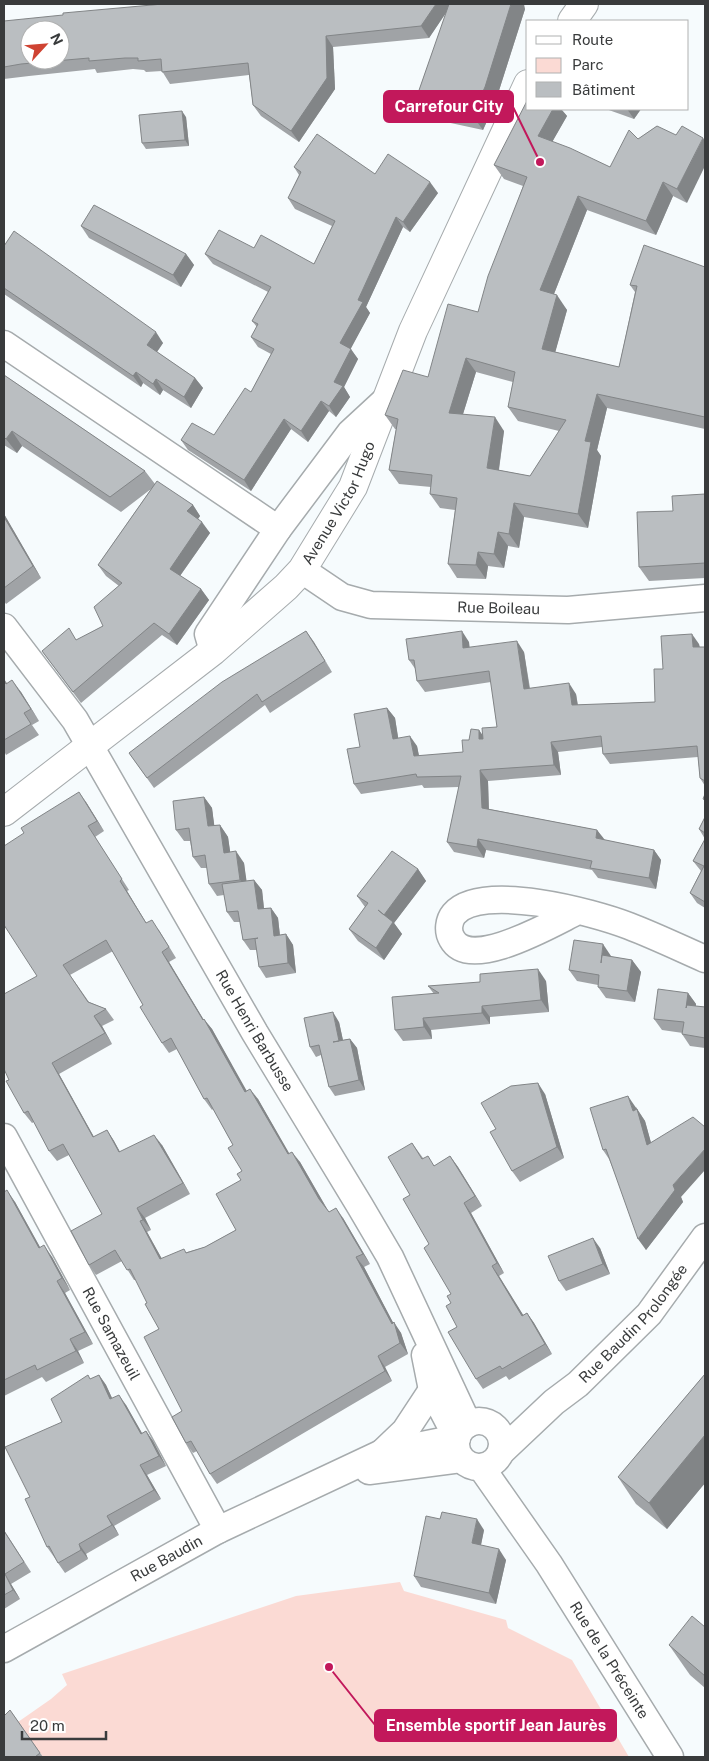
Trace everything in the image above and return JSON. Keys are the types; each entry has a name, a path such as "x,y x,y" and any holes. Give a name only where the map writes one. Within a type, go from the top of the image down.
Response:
{"street":[{"path":"573,20 584,4 599,4"},
{"name":"Avenue Victor Hugo","path":"4,812 213,651 286,587 302,570 353,487 413,331 526,88"},
{"path":"4,344 278,529"},
{"path":"213,651 208,634 278,529 350,433 389,397"},
{"name":"Rue Boileau","path":"302,570 342,597 371,605 568,610 705,598"},
{"name":"Rue Henri Barbusse","path":"4,627 75,720 255,1033 385,1248 480,1446"},
{"path":"576,912 627,925 705,959"},
{"name":"Rue Samazeuil","path":"4,1137 218,1530"},
{"name":"Rue Baudin Prolongée","path":"480,1446 554,1402 578,1384 649,1314 705,1237"},
{"name":"Rue Henri Barbusse","path":"418,1317 432,1390 480,1446"},
{"path":"382,1453 406,1431 432,1390"},
{"name":"Rue Baudin","path":"334,1475 480,1446"},
{"name":"Rue Baudin","path":"4,1649 218,1530 382,1453 480,1446"},
{"name":"Rue de la Préceinte","path":"480,1446 549,1564 670,1757"}],"green space":[{"path":"400,1582 404,1591 506,1620 508,1628 572,1660 629,1757 43,1757 18,1722 51,1699 67,1685 62,1674 296,1596"}],"building":[{"path":"163,4 436,4 421,26 326,36 327,78 291,131 253,105 248,63 162,72 161,59 138,61 138,58 89,61 89,58 70,60 70,20 20,20 20,64 4,67 4,21 63,15 63,13"},
{"path":"449,4 511,4 485,87 472,115 435,107 417,96"},
{"path":"526,103 526,110 552,110 538,136 570,148 610,167 629,130 638,139 657,126 676,135 682,126 703,138 677,189 663,182 646,221 578,196 540,290 557,295 542,349 619,367 637,286 630,285 644,245 705,267 705,417 597,394 585,441 591,442 578,514 514,503 509,534 498,532 494,554 478,552 476,565 448,564 457,498 430,494 432,475 389,470 398,419 385,415 403,370 428,377 448,304 478,312 488,276 527,177 494,165","holes":["466,358 515,372 508,407 566,420 530,476 487,468 495,417 449,413"]},
{"path":"182,111 185,140 142,143 139,115"},
{"path":"317,134 375,174 388,154 430,182 403,222 396,217 358,300 363,302 340,343 351,349 334,382 343,386 329,406 321,401 301,431 284,419 244,480 181,440 192,423 214,435 245,388 251,392 274,349 251,337 258,324 252,321 271,287 205,254 219,230 254,248 261,235 314,264 335,221 288,198 301,172 294,167"},
{"path":"94,205 186,254 173,275 81,226"},
{"path":"14,231 156,332 147,345 195,378 184,397 156,379 153,384 136,372 133,376 4,288 4,246"},
{"path":"4,375 145,471 110,497 12,431 6,439 4,437"},
{"path":"157,481 193,505 187,511 202,522 170,569 201,589 169,634 154,623 73,692 42,651 69,628 76,640 103,626 94,607 122,583 98,565"},
{"path":"705,494 705,563 639,567 637,512 673,511 672,496"},
{"path":"4,517 33,566 4,588"},
{"path":"306,631 325,661 262,702 257,694 147,778 129,753 222,682"},
{"path":"462,631 463,648 517,641 524,689 569,683 572,705 655,702 654,669 663,669 661,636 692,634 693,647 705,647 705,781 700,778 697,746 603,754 601,736 551,742 554,765 480,770 482,808 597,830 596,838 654,850 649,878 590,868 592,861 478,839 477,847 447,842 461,776 417,777 416,774 354,784 347,749 360,747 354,714 387,708 393,739 410,736 414,756 463,752 462,740 469,740 471,729 479,730 479,739 483,739 482,728 497,727 489,671 417,681 414,660 409,660 406,639"},
{"path":"4,680 6,684 12,680 31,709 24,713 31,724 4,740"},
{"path":"79,792 97,821 88,826 122,879 120,881 146,923 152,920 169,947 162,952 204,1019 245,1092 250,1089 288,1154 292,1152 319,1199 329,1212 336,1208 363,1254 356,1257 392,1324 394,1322 400,1343 378,1356 385,1371 210,1474 191,1441 186,1443 172,1417 182,1411 144,1337 159,1329 145,1304 147,1303 130,1269 127,1270 115,1250 89,1265 71,1231 102,1214 63,1144 49,1151 28,1111 24,1113 6,1081 9,1080 4,1069 4,994 37,976 4,925 4,846 24,833 21,828","holes":["106,940 143,1005 140,1007 162,1043 171,1038 204,1099 207,1098 233,1145 228,1148 242,1171 237,1174 241,1180 216,1194 236,1230 205,1247 186,1253 184,1249 160,1259 140,1221 143,1220 137,1208 183,1183 154,1135 119,1152 107,1130 93,1137 52,1063 105,1033 94,1016 106,1009 88,1002 63,965"]},
{"path":"204,797 208,826 220,825 224,853 236,851 240,880 209,884 205,855 193,857 189,828 176,830 173,801"},
{"path":"705,817 705,833 699,829"},
{"path":"705,839 705,902 690,893 704,866 693,861"},
{"path":"392,851 418,869 384,915 393,922 376,948 349,929 368,903 357,896"},
{"path":"254,880 258,909 271,908 274,936 286,934 288,963 259,967 255,939 258,938 243,940 238,911 227,912 222,884"},
{"path":"574,940 603,944 601,963 602,955 632,960 627,991 598,987 599,975 569,970"},
{"path":"538,969 541,1000 482,1006 482,1013 423,1018 424,1027 395,1030 392,997 439,993 428,986 480,982 480,974"},
{"path":"658,989 688,993 686,1008 687,1005 705,1007 705,1038 682,1034 684,1022 654,1019"},
{"path":"333,1012 339,1041 350,1039 359,1080 329,1087 319,1045 310,1047 304,1018"},
{"path":"538,1083 557,1147 512,1171 490,1132 496,1129 481,1103 511,1086"},
{"path":"628,1096 633,1111 637,1109 647,1145 693,1117 705,1127 705,1149 673,1185 675,1190 638,1239 606,1149 603,1150 590,1108"},
{"path":"412,1143 422,1159 428,1156 434,1166 450,1156 475,1196 464,1203 497,1263 492,1266 522,1316 527,1313 545,1344 502,1369 500,1366 476,1379 448,1332 457,1327 446,1306 451,1303 447,1296 451,1294 424,1248 429,1244 403,1199 410,1195 388,1157"},
{"path":"7,1190 39,1248 44,1245 62,1278 57,1281 85,1332 70,1339 76,1351 37,1370 35,1365 4,1380 4,1192"},
{"path":"593,1238 603,1264 559,1281 548,1256"},
{"path":"705,1374 705,1435 649,1503 618,1477"},
{"path":"88,1375 90,1379 99,1375 110,1399 119,1395 141,1434 146,1431 159,1456 140,1465 154,1490 107,1516 112,1525 79,1544 81,1550 58,1563 49,1546 47,1547 25,1499 30,1497 5,1447 62,1422 51,1399"},
{"path":"442,1512 477,1519 472,1543 499,1549 489,1593 414,1576 426,1516 440,1519"},
{"path":"4,1531 24,1562 5,1574 13,1590 4,1595"},
{"path":"692,1616 705,1627 705,1676 669,1645"},
{"path":"10,1710 40,1753 35,1757 4,1757 4,1716"}],"place":[{"name":"Carrefour City","path":"540,162"},
{"name":"Ensemble sportif Jean Jaurès","path":"329,1667"}]}
